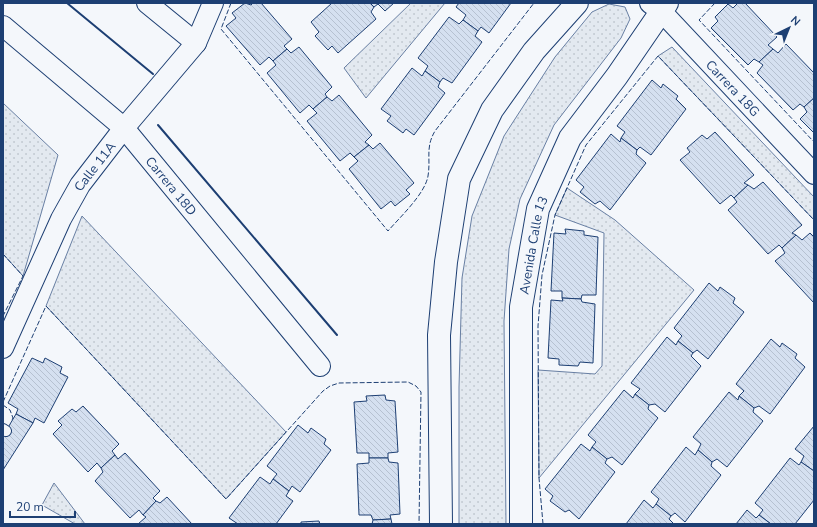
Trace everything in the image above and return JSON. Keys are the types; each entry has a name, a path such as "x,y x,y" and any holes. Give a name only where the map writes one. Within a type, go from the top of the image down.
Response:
{"street":[{"path":"147,3 196,43"},
{"name":"Calle 11A","path":"3,348 61,219 80,185 124,128 196,43 214,3"},
{"path":"442,524 439,335 446,262 459,179 492,110 534,51 577,3"},
{"name":"Carrera 18G","path":"660,6 814,174"},
{"name":"Avenida Calle 13","path":"521,524 521,307 538,209 570,138 617,76 660,6"},
{"name":"Carrera 18D","path":"3,26 124,128 320,366"}],"shaded area":[{"path":"411,3 445,3 366,98 344,68"},
{"path":"609,4 625,7 630,19 621,38 554,125 520,199 509,249 504,321 506,524 459,524 459,387 462,278 472,216 504,136 555,57 592,12"},
{"path":"672,47 814,197 814,220 658,56"},
{"path":"3,103 58,155 23,276 3,254"},
{"path":"567,188 615,220 694,290 539,478 538,370 595,374 602,366 604,233 555,215"},
{"path":"82,216 286,432 226,499 46,306"},
{"path":"54,483 85,524 75,524 42,505"}],"building":[{"path":"245,3 251,5 253,3 261,3 292,39 284,46 287,49 273,61 269,57 260,65 226,26 236,18 232,13"},
{"path":"332,3 370,3 374,7 371,12 376,19 338,53 332,46 328,50 315,36 319,32 311,22"},
{"path":"370,3 394,3 385,11 378,4 374,7"},
{"path":"459,3 511,3 489,33 481,27 478,31 463,20 466,15 456,7"},
{"path":"738,3 745,3 777,37 768,45 773,49 759,62 754,59 748,65 711,28 718,21 715,17 728,4 733,8"},
{"path":"449,17 459,24 463,20 478,31 475,36 482,42 452,83 443,78 440,82 425,71 428,66 418,58"},
{"path":"786,44 814,73 814,98 804,107 800,104 793,110 757,73 763,65 759,62 773,49 778,53"},
{"path":"299,47 332,87 325,94 327,97 313,109 309,105 300,113 267,73 276,65 273,61 287,49 291,53"},
{"path":"412,68 422,76 425,71 440,82 438,87 445,93 414,135 406,129 403,133 387,121 391,116 381,109"},
{"path":"652,80 661,88 663,84 678,96 676,99 686,109 651,155 640,147 637,150 621,138 625,132 617,126"},
{"path":"339,95 372,135 365,142 369,145 354,157 350,153 340,161 307,121 317,113 313,109 327,97 332,101"},
{"path":"814,98 814,133 800,119 807,112 804,107"},
{"path":"715,132 754,175 744,183 748,185 734,198 731,195 720,204 680,160 690,152 687,148 702,135 707,139"},
{"path":"611,134 620,142 621,138 637,150 636,154 646,163 610,210 600,201 595,204 580,192 584,187 576,180"},
{"path":"380,143 414,183 406,190 410,194 395,206 391,201 381,209 349,169 358,161 354,157 369,145 373,149"},
{"path":"763,182 802,225 792,233 796,235 782,248 779,245 768,254 728,210 737,202 734,198 748,185 754,189"},
{"path":"565,229 584,231 584,235 598,237 596,295 582,295 581,299 562,298 562,291 551,291 554,233 566,234"},
{"path":"810,233 814,237 814,303 775,261 785,253 782,248 796,235 802,240"},
{"path":"709,283 718,291 720,287 735,298 733,303 744,312 708,359 697,350 693,353 678,341 682,336 674,328"},
{"path":"562,298 581,299 582,302 595,304 593,363 580,362 578,366 559,365 559,359 548,358 551,300 563,301"},
{"path":"667,337 676,345 678,341 693,353 691,356 701,366 665,412 655,404 649,405 635,394 640,389 631,383"},
{"path":"771,339 780,347 782,343 797,354 795,358 805,367 770,414 759,406 754,408 739,396 744,391 736,384"},
{"path":"32,358 43,363 45,358 62,367 60,373 68,377 44,423 35,418 33,423 16,414 18,409 8,403"},
{"path":"624,390 633,398 635,394 649,405 648,409 658,418 622,465 612,457 607,459 592,447 596,442 588,435"},
{"path":"729,392 738,400 739,396 754,408 753,412 763,421 727,467 717,459 712,462 698,450 701,444 693,437"},
{"path":"385,395 386,400 395,401 398,452 388,453 388,458 369,458 369,453 357,453 354,402 367,401 366,396"},
{"path":"83,406 119,444 112,451 115,455 101,468 97,463 88,472 53,434 62,425 58,421 72,409 76,412"},
{"path":"16,414 33,423 3,470 3,436"},
{"path":"298,425 308,433 311,428 326,439 324,444 331,450 300,492 292,486 289,491 273,479 277,474 267,466"},
{"path":"814,426 814,471 801,462 804,456 795,449"},
{"path":"581,444 590,451 592,447 607,459 605,463 615,472 579,519 569,510 565,512 550,501 553,496 545,489"},
{"path":"686,447 695,455 698,450 712,462 711,466 721,475 685,522 675,513 671,516 656,504 659,499 651,492"},
{"path":"125,453 160,491 153,498 156,501 143,515 139,510 130,518 95,481 103,472 101,468 115,455 118,459"},
{"path":"369,458 388,458 389,462 398,463 400,514 390,515 391,519 373,520 371,515 359,515 357,464 369,463"},
{"path":"790,458 799,465 801,462 814,471 814,500 795,524 771,524 759,515 763,510 755,503"},
{"path":"260,477 270,484 273,479 289,491 286,496 293,501 276,524 238,524 229,518"},
{"path":"167,497 192,524 138,524 146,517 143,515 156,501 160,503"},
{"path":"644,500 653,508 656,504 671,516 669,519 674,524 626,524"},
{"path":"747,510 756,518 759,515 771,524 736,524"},
{"path":"391,519 392,524 372,524 373,520"},
{"path":"319,521 320,524 301,524 301,522"}],"fence":[{"path":"231,3 221,29 388,231 417,198 426,183 429,170 429,148 435,131 534,3"},
{"path":"715,3 699,20 814,142"},
{"path":"543,524 539,478 538,326 542,275 555,215 586,145 658,56 814,220"},
{"path":"3,254 23,276 3,316"},
{"path":"3,402 46,306 226,499 323,391 330,386 339,383 408,382 416,386 421,392 419,524"},
{"path":"3,405 10,410 13,418 12,420"}],"wall":[{"path":"67,3 153,74"},
{"path":"158,125 337,335"}]}
